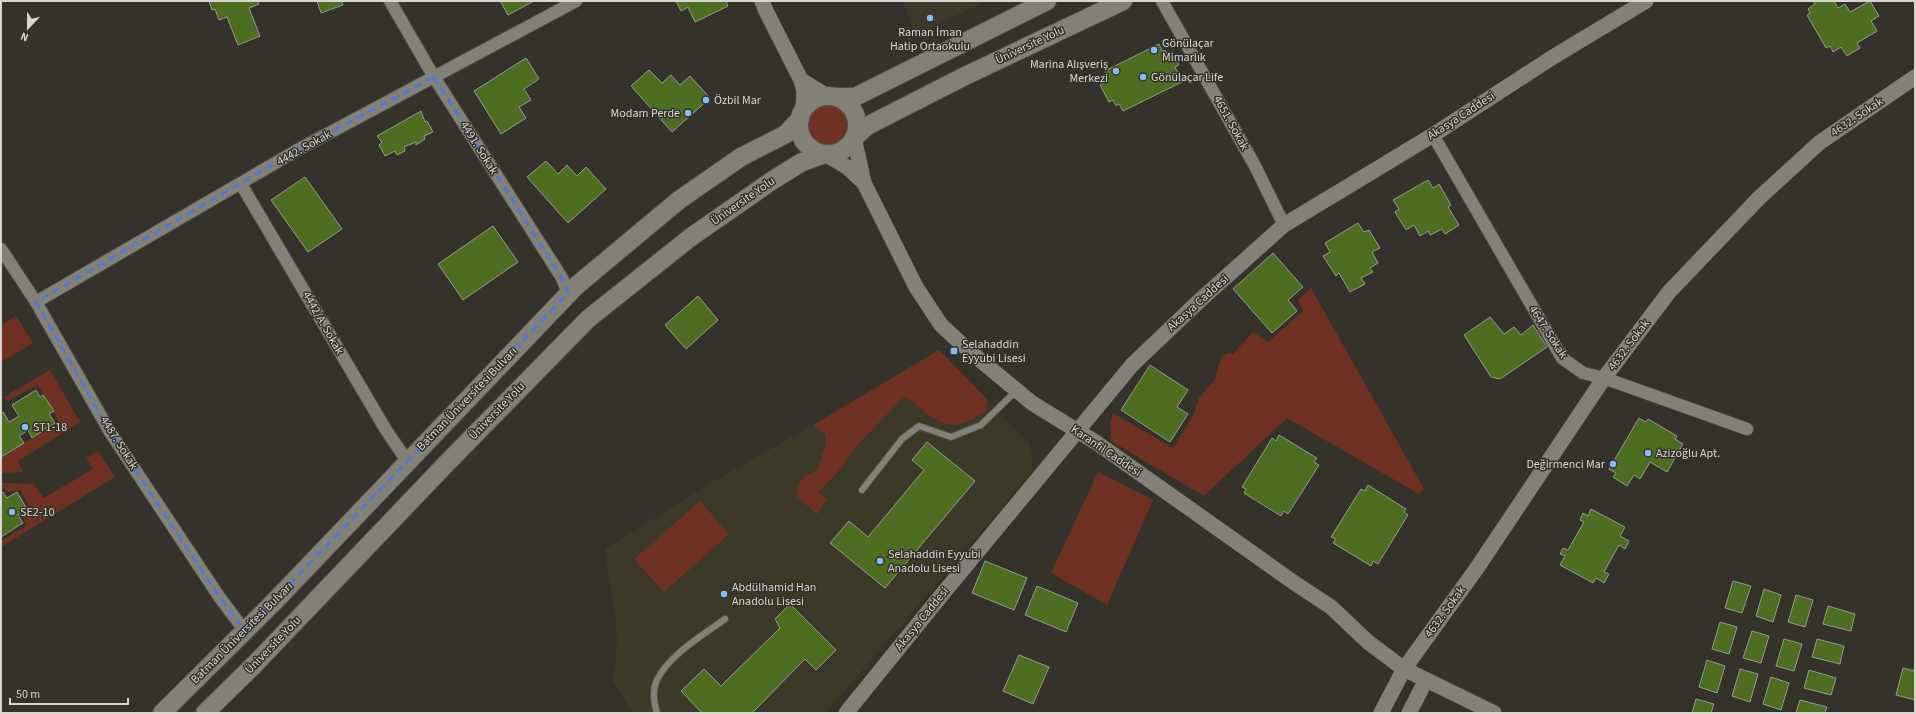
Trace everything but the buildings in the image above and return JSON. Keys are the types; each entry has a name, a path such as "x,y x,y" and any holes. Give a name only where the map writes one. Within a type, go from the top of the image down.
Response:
{"main road":[{"path":"832,97 846,102 852,109 856,117 857,127 854,138 843,150 825,154 808,146 802,138 799,129 801,115 813,100 832,97 855,97 1047,1"},
{"name":"Üniversite Yolu","path":"854,138 867,126 958,79 1123,1"},
{"name":"Batman Üniversitesi Bulvarı","path":"162,713 245,631 568,293 679,200 741,157 786,134 801,115"},
{"name":"Üniversite Yolu","path":"205,713 253,666 445,465 588,319 691,237 773,180 802,162 825,154"}],"street":[{"name":"4491. Sokak","path":"390,1 434,77 562,278 568,293"},
{"name":"4442. Sokak","path":"36,302 310,144 576,1"},
{"path":"762,1 801,80 804,92 801,115"},
{"name":"4651. Sokak","path":"1162,1 1255,166 1284,225"},
{"name":"Akasya Caddesi","path":"846,713 940,596 1132,365 1198,302 1284,225 1433,135 1553,57 1646,1"},
{"name":"4632. Sokak","path":"1381,713 1404,669 1477,568 1604,378 1669,292 1759,198 1819,143 1915,78"},
{"path":"801,80 832,97"},
{"name":"4647. Sokak","path":"1433,135 1562,358 1583,373 1604,378 1747,429"},
{"path":"854,138 864,183"},
{"path":"825,154 847,167 864,183"},
{"name":"Karanfil Caddesi","path":"864,183 916,287 941,325 968,350 1032,403 1077,430 1331,607 1368,642 1404,669 1494,713"},
{"name":"4442/A. Sokak","path":"241,184 386,430 407,461"},
{"name":"4487. Sokak","path":"1,249 36,302 110,432 220,598 245,631"},
{"path":"1409,713 1426,680"}],"lane":[{"path":"862,490 902,439 919,426 951,437 981,425 1017,390"},
{"path":"657,713 653,702 656,681 668,662 725,618"}],"highlighted area":[{"path":"434,77 562,278 568,293 245,631 220,598 110,432 36,302 301,148"}],"shaded area":[{"name":"Raman İman Hatip Ortaokulu","path":"903,1 987,1 915,35"},
{"path":"824,104 832,104 843,110 849,121 849,129 843,140 832,146 824,146 813,140 807,129 807,121 813,110"},
{"path":"1311,288 1424,489 1419,494 1287,418 1204,496 1111,441 1110,426 1113,413 1173,448 1194,414 1199,398 1215,379 1221,357 1228,353 1233,354 1253,332 1268,342 1303,311 1298,300"},
{"path":"16,316 33,343 1,362 1,325"},
{"path":"939,350 1030,444 1033,471 826,713 633,713 613,681 618,639 605,549 719,478 847,406"},
{"path":"939,350 988,400 986,411 964,423 947,424 932,417 905,396 859,443 836,474 818,492 827,499 817,514 796,496 798,486 802,479 817,470 826,444 825,434 813,425"},
{"path":"50,370 80,422 18,461 23,472 1,473 1,457 59,422 38,385 7,401 4,397"},
{"path":"98,451 115,477 1,547 1,541 26,526 23,517 30,515 31,509 20,490 8,492 4,488 1,490 1,483 34,484 44,498 93,469 86,458"},
{"path":"1098,472 1153,500 1107,605 1051,573"},
{"path":"700,501 729,534 664,592 634,559"}],"place":[{"name":"Raman İman Hatip Ortaokulu","path":"930,18"},
{"name":"Gönülaçar Mimarlık","path":"1154,50"},
{"name":"Marina Alışveriş Merkezi","path":"1116,71"},
{"name":"Gönülaçar Life","path":"1143,77"},
{"name":"Özbil Mar","path":"706,100"},
{"name":"Modam Perde","path":"688,113"},
{"name":"Selahaddin Eyyubi Lisesi","path":"954,351"},
{"name":"ST1-18","path":"25,427"},
{"name":"Azizoğlu Apt.","path":"1648,453"},
{"name":"Değirmenci Mar","path":"1613,464"},
{"name":"SE2-10","path":"12,512"},
{"name":"Selahaddin Eyyubi Anadolu Lisesi","path":"880,561"},
{"name":"Abdülhamid Han Anadolu Lisesi","path":"724,594"}]}
